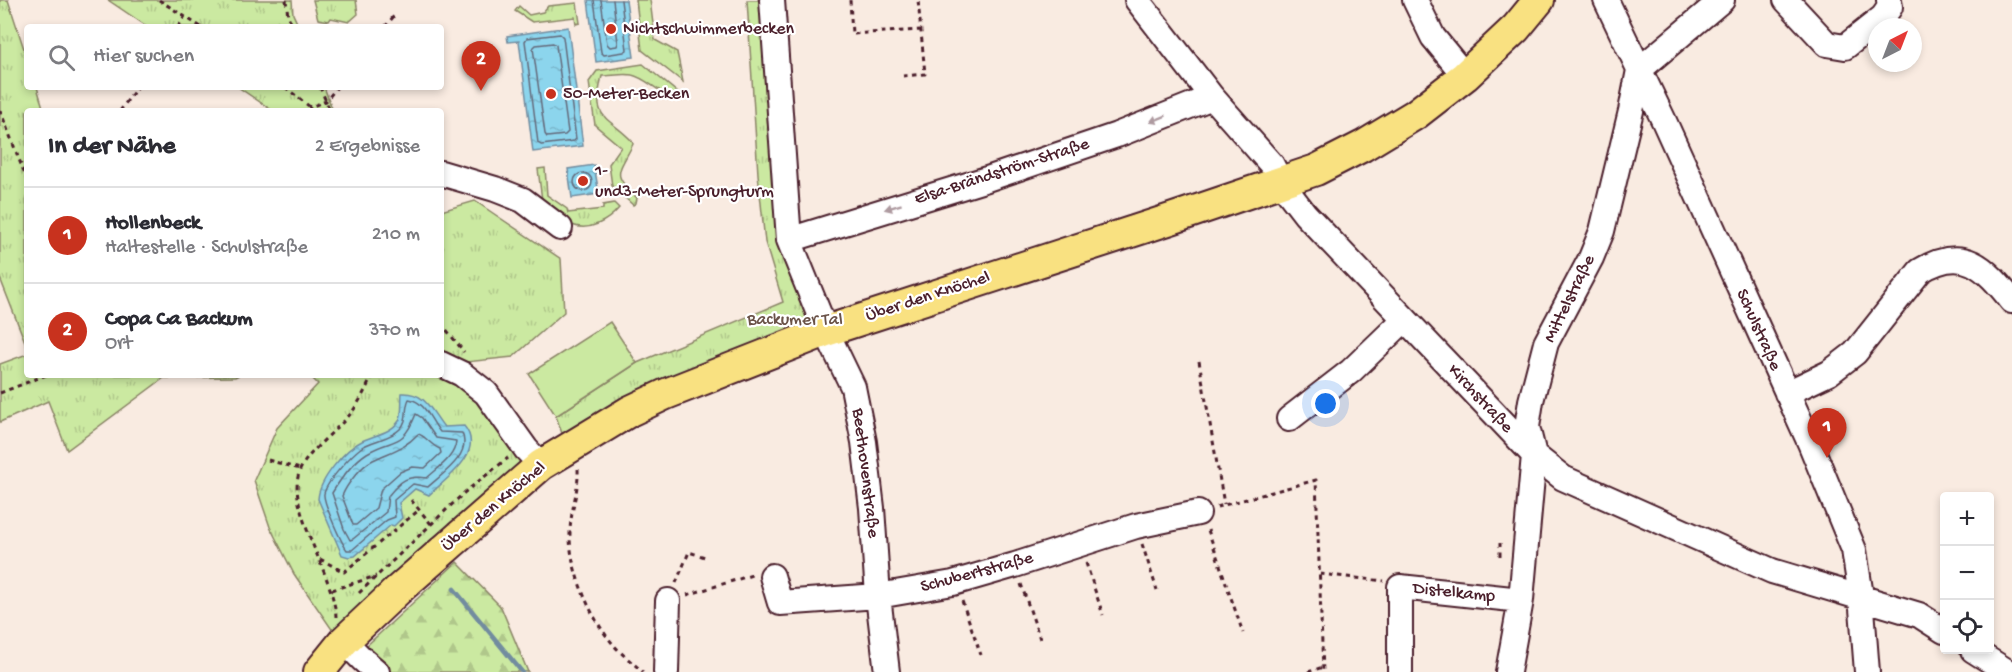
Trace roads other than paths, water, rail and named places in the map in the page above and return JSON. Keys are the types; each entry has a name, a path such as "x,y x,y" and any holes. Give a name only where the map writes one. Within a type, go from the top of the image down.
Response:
{"main road":[{"name":"Über den Knöchel","path":"319,672 340,629 406,583 541,465 630,411 666,394 826,331 1316,170 1363,146 1416,114 1465,76 1516,28 1539,0"}],"street":[{"name":"Beethovenstraße","path":"772,0 789,240 856,398 867,469 887,672"},
{"name":"Kirchstraße","path":"1137,0 1212,97 1272,165 1281,183 1305,214 1534,455 1563,478 1772,571 1919,615 1940,628"},
{"path":"1415,0 1433,37 1465,76"},
{"name":"Schulstraße","path":"1606,0 1664,121 1810,443 1854,550 1861,596 1867,672"},
{"path":"1638,70 1722,0"},
{"path":"1786,0 1827,44 1845,46 1883,17 1890,7 1889,0"},
{"name":"Mittelstraße","path":"1508,672 1521,600 1534,455 1527,428 1531,401 1546,343 1602,231 1631,111 1638,70"},
{"name":"Elsa-Brändström-Straße","path":"789,240 987,179 1117,135 1212,97"},
{"path":"444,174 523,200 560,228"},
{"path":"1787,393 1829,373 1855,353 1920,271 1931,264 1955,258 1970,261 1993,277 2012,301"},
{"path":"1289,419 1351,371 1405,319"},
{"path":"444,365 462,374 486,393 526,449 541,465"},
{"name":"Schubertstraße","path":"764,575 780,603 878,596 956,582 1136,526 1198,513"},
{"name":"Distelkamp","path":"1400,672 1400,588 1521,600"},
{"path":"666,672 668,601"},
{"path":"340,629 363,660 377,672"},
{"path":"1979,654 2008,672"}],"water":[{"name":"Nichtschwimmerbecken","path":"588,0 626,0 634,57 596,62"},
{"name":"50-Meter-Becken","path":"568,27 583,146 533,152 519,41 508,42 507,36"},
{"name":"1- und3-Meter-Sprungturm","path":"594,165 599,194 572,198 568,169"},
{"path":"402,393 422,399 444,427 464,426 470,436 467,455 453,473 429,495 415,489 399,503 402,518 394,526 391,525 355,556 342,555 318,499 319,491 334,466 355,445 396,425 401,415"}],"waterway":[{"path":"454,589 522,672"}],"place":[{"name":"Nichtschwimmerbecken","path":"611,29"},
{"name":"Copa Ca Backum","path":"481,91"},
{"name":"50-Meter-Becken","path":"551,94"},
{"name":"1- und3-Meter-Sprungturm","path":"583,181"},
{"name":"Hollenbeck","path":"1827,458"}],"park label":[{"name":"Backumer Tal","path":"795,320"}]}
